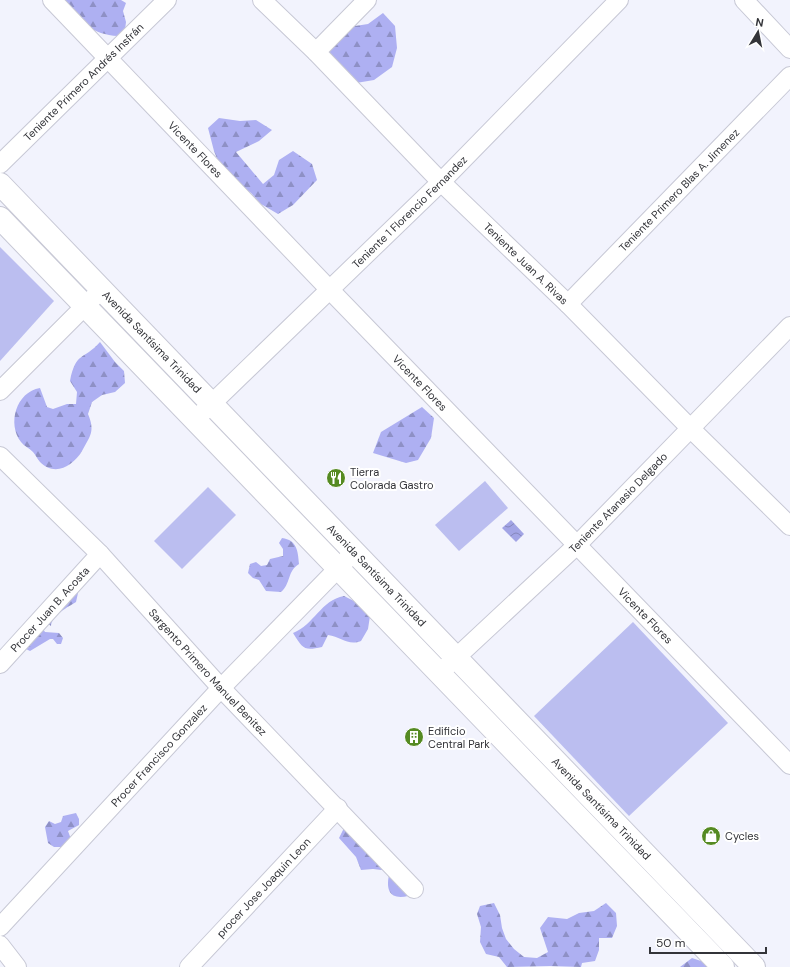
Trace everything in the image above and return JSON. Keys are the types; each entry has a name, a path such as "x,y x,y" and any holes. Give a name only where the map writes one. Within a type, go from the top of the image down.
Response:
{"main road":[{"name":"Avenida Santísima Trinidad","path":"0,184 754,967"},
{"name":"Avenida Santísima Trinidad","path":"0,218 723,967"}],"street":[{"name":"Vicente Flores","path":"52,0 329,290 790,765"},
{"name":"Teniente Primero Andrés Insfrán","path":"0,164 167,0"},
{"name":"Teniente Juan A. Rivas","path":"262,0 316,52 441,182 568,304 691,429 790,526"},
{"path":"316,52 367,0"},
{"name":"Teniente 1 Florencio Fernandez","path":"195,420 441,182 619,0"},
{"path":"744,0 790,49"},
{"name":"Teniente Primero Blas A. Jimenez","path":"568,304 790,76"},
{"path":"0,391 102,289"},
{"name":"Teniente Atanasio Delgado","path":"440,674 577,545 790,326"},
{"name":"Sargento Primero Manuel Benitez","path":"0,456 100,554 221,688 338,808 414,889"},
{"name":"Procer Francisco Gonzalez","path":"0,927 221,688 354,552"},
{"name":"Procer Juan B. Acosta","path":"0,664 100,554"},
{"name":"procer Jose Joaquin Leon","path":"189,967 338,808"},
{"path":"0,945 17,967"}],"green space":[{"path":"65,0 121,0 126,3 123,11 126,22 125,30 118,36 101,33 94,30 87,26 75,14"},
{"path":"383,13 395,26 397,48 392,67 374,80 356,83 322,55 335,40 355,26 368,24"},
{"path":"219,118 240,121 256,120 272,130 259,141 236,152 263,184 274,175 279,160 293,151 312,164 317,180 293,205 278,214 261,204 251,193 222,171 214,151 208,128"},
{"path":"0,247 54,301 0,361"},
{"path":"107,310 192,399 107,312"},
{"path":"100,342 124,371 125,383 115,392 102,395 92,402 88,414 92,429 88,441 82,451 69,465 63,468 52,469 39,461 33,452 22,443 17,435 15,427 16,410 25,396 40,388 47,407 53,409 67,404 76,404 77,392 70,381 72,371 78,360"},
{"path":"422,407 434,418 431,438 418,460 406,463 373,453 381,432"},
{"path":"212,418 336,547 332,548 211,421"},
{"path":"485,481 508,508 459,551 435,525"},
{"path":"208,487 236,515 182,569 154,541"},
{"path":"282,538 291,541 296,547 299,564 293,570 281,592 266,591 259,580 253,578 248,573 250,564 256,562 261,566 267,565 270,559 283,556 283,549 279,543"},
{"path":"358,571 438,654 436,655 357,572"},
{"path":"74,591 78,593 76,602 57,615 51,626 47,623 43,629 45,632 59,633 63,638 61,644 57,644 53,639 50,639 30,651 22,647"},
{"path":"344,596 356,602 370,616 368,629 361,641 348,642 328,635 322,647 311,649 304,648 293,633 307,624 329,602"},
{"path":"633,622 728,723 629,816 534,716"},
{"path":"76,813 79,819 79,825 68,831 72,842 68,847 54,847 48,843 45,827 49,821 55,824 61,822 63,816"},
{"path":"345,826 417,893 409,896 397,897 393,895 388,886 390,871 373,869 361,870 356,857 339,838"},
{"path":"494,903 500,915 502,928 506,939 514,949 524,957 537,958 548,952 540,928 548,917 567,919 579,913 594,911 606,903 616,913 617,926 612,938 599,938 599,950 595,961 582,963 581,967 507,967 499,957 486,954 480,942 481,927 477,914 480,906"},
{"path":"692,958 704,962 707,967 680,967"}],"water":[{"path":"511,520 524,534 516,542 502,528"}],"place":[{"name":"Tierra Colorada Gastro","path":"336,478"},
{"name":"Edificio Central Park","path":"414,737"},
{"name":"Cycles","path":"711,836"}]}
